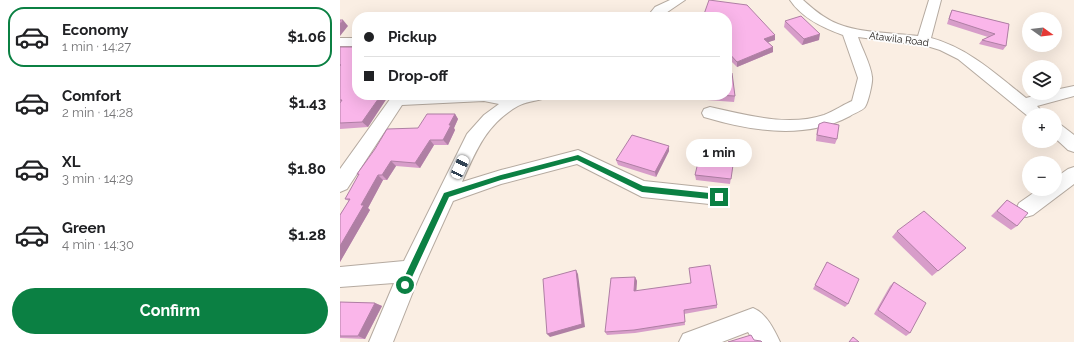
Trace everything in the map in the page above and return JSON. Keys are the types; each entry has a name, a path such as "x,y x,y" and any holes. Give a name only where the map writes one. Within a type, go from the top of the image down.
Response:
{"street":[{"path":"658,12 679,0"},
{"name":"Atawila Road","path":"796,0 813,16 833,27 849,32 923,41 945,47 963,56 1029,108"},
{"path":"923,41 935,0"},
{"path":"710,114 762,124 783,126 824,121 859,104 865,78 849,32"},
{"path":"340,53 349,42"},
{"path":"1024,104 1074,91"},
{"path":"340,184 399,100"},
{"path":"381,342 410,271 473,139 490,118 514,100"},
{"path":"1062,136 1074,145"},
{"path":"446,195 501,178 578,158 642,189 719,197"},
{"path":"1062,182 1074,174"},
{"path":"1026,209 1043,196"},
{"path":"340,277 410,271"},
{"path":"691,342 753,319 768,342"}],"building":[{"path":"709,0 747,5 775,35 764,39 773,47 737,62 732,56 732,12 705,12"},
{"path":"952,10 1009,24 1006,46 982,40 995,34 949,19"},
{"path":"801,16 820,34 804,39 785,21"},
{"path":"340,47 352,47 352,100 377,100 362,122 340,123 340,103 342,100 340,100"},
{"path":"732,73 735,96 732,96"},
{"path":"427,114 455,114 443,140 430,140 415,163 391,161 382,175 378,175 361,205 364,205 340,246 340,215 350,199 345,199 359,174 357,174 387,129 418,128"},
{"path":"824,122 839,125 837,139 817,135 819,124"},
{"path":"632,135 669,146 655,172 616,160"},
{"path":"700,154 734,158 731,179 695,175"},
{"path":"1007,200 1028,213 1017,226 997,211"},
{"path":"924,211 966,248 938,271 897,231"},
{"path":"827,262 859,279 848,304 815,285"},
{"path":"710,265 717,305 684,310 685,322 634,330 605,332 611,278 635,277 634,291 691,283 689,268"},
{"path":"576,270 582,324 547,334 543,279"},
{"path":"894,282 926,303 910,333 878,310"},
{"path":"340,302 375,303 358,336 340,336"},
{"path":"751,335 754,340 762,342 728,342"},
{"path":"853,337 859,342 849,342"}],"route":[{"path":"405,285 410,271 446,195 501,178 578,158 642,189 719,197"}]}
